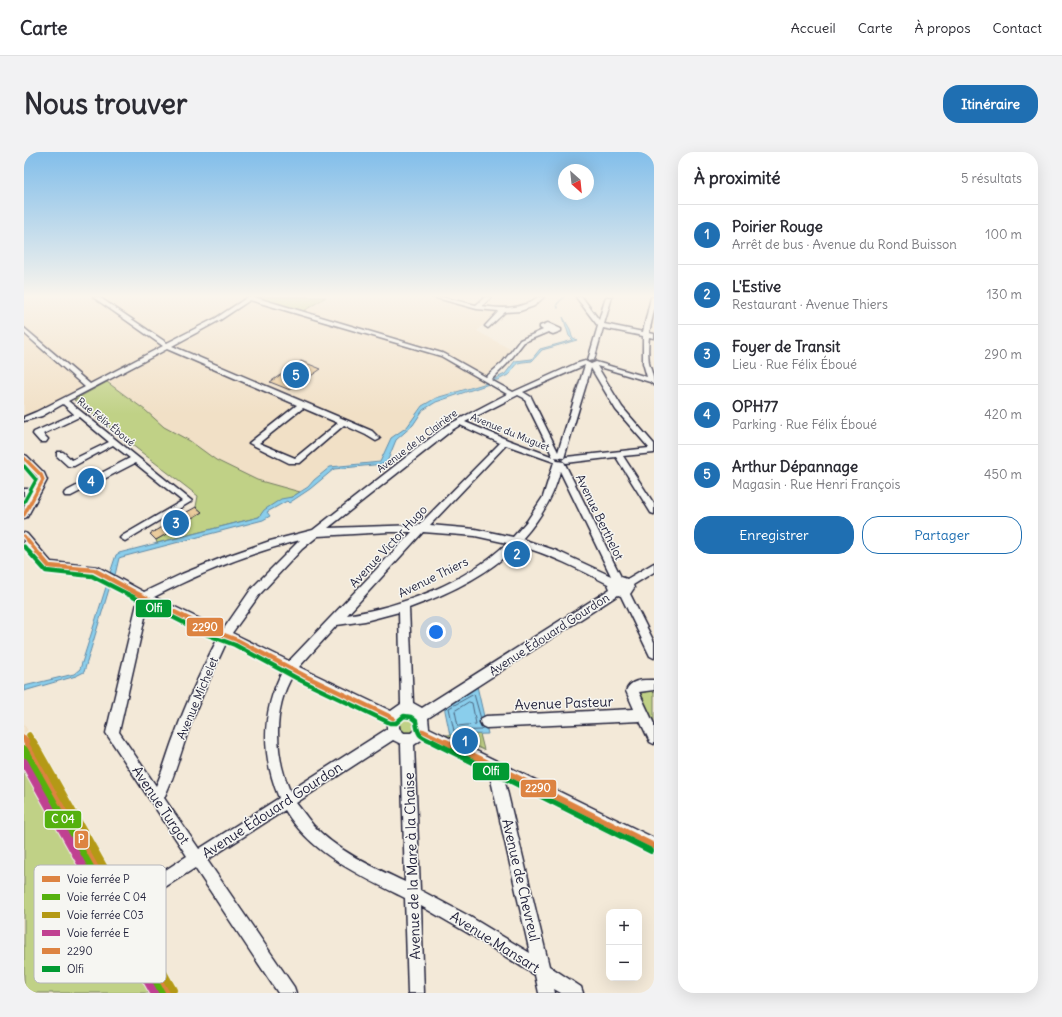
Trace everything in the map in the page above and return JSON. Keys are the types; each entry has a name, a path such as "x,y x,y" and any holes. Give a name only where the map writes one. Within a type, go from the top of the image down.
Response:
{"street":[{"path":"31,336 83,383 90,387"},
{"path":"152,336 167,347 369,433 376,439"},
{"path":"24,420 39,414 187,336"},
{"name":"Avenue Berthelot","path":"381,336 443,355 487,380 515,394 527,397 654,652"},
{"path":"487,380 505,363 522,341 531,336"},
{"name":"Avenue Thiers","path":"335,621 357,619 404,607 468,577 516,541 539,512 548,497 597,336"},
{"path":"650,336 644,356 646,367 653,381"},
{"path":"590,363 653,381"},
{"path":"590,363 619,408 654,450"},
{"name":"Avenue de la Clairière","path":"315,533 441,434 459,422 577,365 590,363"},
{"name":"Rue Félix Éboué","path":"64,401 188,501 125,538"},
{"path":"302,405 253,443 292,461 297,461 343,422"},
{"path":"43,440 44,439 37,434 80,414"},
{"name":"Avenue du Muguet","path":"459,422 505,442 559,460"},
{"path":"60,454 68,465 114,442"},
{"name":"Avenue Victor Hugo","path":"288,801 276,770 272,750 271,731 278,696 284,680 291,668 505,442"},
{"path":"559,460 654,450"},
{"path":"618,454 654,511"},
{"path":"24,458 43,478 43,482 24,514"},
{"name":"Rue Félix Éboué","path":"68,494 135,459"},
{"path":"24,469 34,468"},
{"path":"24,492 37,492"},
{"path":"144,597 227,558 315,533 359,529 422,528 460,532 516,541 570,560 620,586"},
{"name":"Avenue Michelet","path":"157,798 168,775 181,734 199,687 226,636 243,609 270,575 299,546 315,533"},
{"path":"24,536 44,563 49,566 94,570 144,597 277,660 393,718"},
{"name":"Avenue Édouard Gourdon","path":"420,716 620,586 654,567"},
{"name":"Avenue Turgot","path":"144,597 112,733 288,993"},
{"path":"404,607 407,709"},
{"path":"654,685 638,686 632,691 654,738"},
{"path":"407,709 417,712 420,716 424,723 423,731 416,738 407,740 398,736 394,732 392,727 393,718 398,711 407,709"},
{"name":"Avenue Pasteur","path":"486,722 642,715"},
{"path":"423,731 472,754 495,767 654,846"},
{"name":"Avenue Édouard Gourdon","path":"166,878 394,732"},
{"name":"Avenue de la Mare à la Chaise","path":"407,740 416,993"},
{"name":"Avenue de Chevreul","path":"495,767 547,993"},
{"name":"Avenue Mansart","path":"288,801 305,826 325,846 341,858 413,894 512,950 575,993"}],"shaded area":[{"path":"24,336 487,336 512,350 488,377 487,383 436,398 420,408 407,427 391,438 381,461 337,465 274,509 157,543 156,540 175,529 177,530 186,524 185,522 202,512 196,507 198,496 72,399 24,422"},
{"path":"24,724 104,865 82,865 24,759"},
{"path":"166,974 177,993 151,993 146,983 166,983"}],"green space":[{"path":"107,382 145,410 164,427 190,441 216,460 257,480 300,492 268,508 259,517 157,543 156,540 175,529 177,530 186,524 185,522 202,512 196,507 198,496 74,400"},
{"path":"654,685 654,738 634,688"},
{"path":"408,715 414,718 417,724 414,730 408,733 402,730 399,724 402,718"},
{"path":"480,734 484,750 463,740 451,738 446,735"},
{"path":"24,759 82,865 34,865 34,983 146,983 151,993 24,993"}],"water":[{"path":"569,336 577,340 542,350 532,361 518,363 510,374 498,380 492,380 505,374 515,361 532,359 540,349 573,340"},
{"path":"487,383 489,384 436,402 423,410 413,425 396,440 387,462 383,464 334,469 310,489 289,503 287,501 267,512 270,516 263,520 119,558 115,575 110,573 116,555 119,553 259,517 264,510 281,499 292,497 308,487 330,467 380,462 391,438 407,427 422,406 436,398"},
{"path":"107,584 110,586 84,672 76,676 24,691 24,686 74,674 80,669"},
{"path":"477,686 488,734 450,735 444,706"}],"building":[{"path":"301,361 321,369 290,390 270,382"},
{"path":"196,507 202,512 185,522 186,524 176,530 175,529 156,540 150,534 168,523 166,521 176,515 178,517"}],"rail line":[{"name":"C03","path":"29,735 102,865"},
{"name":"P","path":"24,738 96,865"},
{"name":"E","path":"24,762 82,865"},
{"name":"C03","path":"166,978 173,990"},
{"name":"E","path":"148,983 154,993"},
{"name":"P","path":"162,983 168,993"}],"transit line":[{"name":"2290","path":"24,458 41,475 43,480 24,515"},
{"name":"Olfi","path":"24,466 36,480 24,502"},
{"name":"2290","path":"24,536 49,566 94,570 136,593 211,630 237,640 305,676 393,718"},
{"name":"Olfi","path":"24,546 46,571 92,576 208,635 235,645 302,681 390,723 396,723 404,716 411,717 416,721 417,732 420,736 651,851"},
{"name":"2290","path":"423,731 654,846"},
{"path":"24,750 89,865"},
{"path":"155,983 161,993"}],"place":[{"name":"Arthur Dépannage","path":"296,375"},
{"name":"OPH77","path":"91,481"},
{"name":"Foyer de Transit","path":"176,523"},
{"name":"L'Estive","path":"517,554"},
{"name":"Poirier Rouge","path":"465,741"}]}
